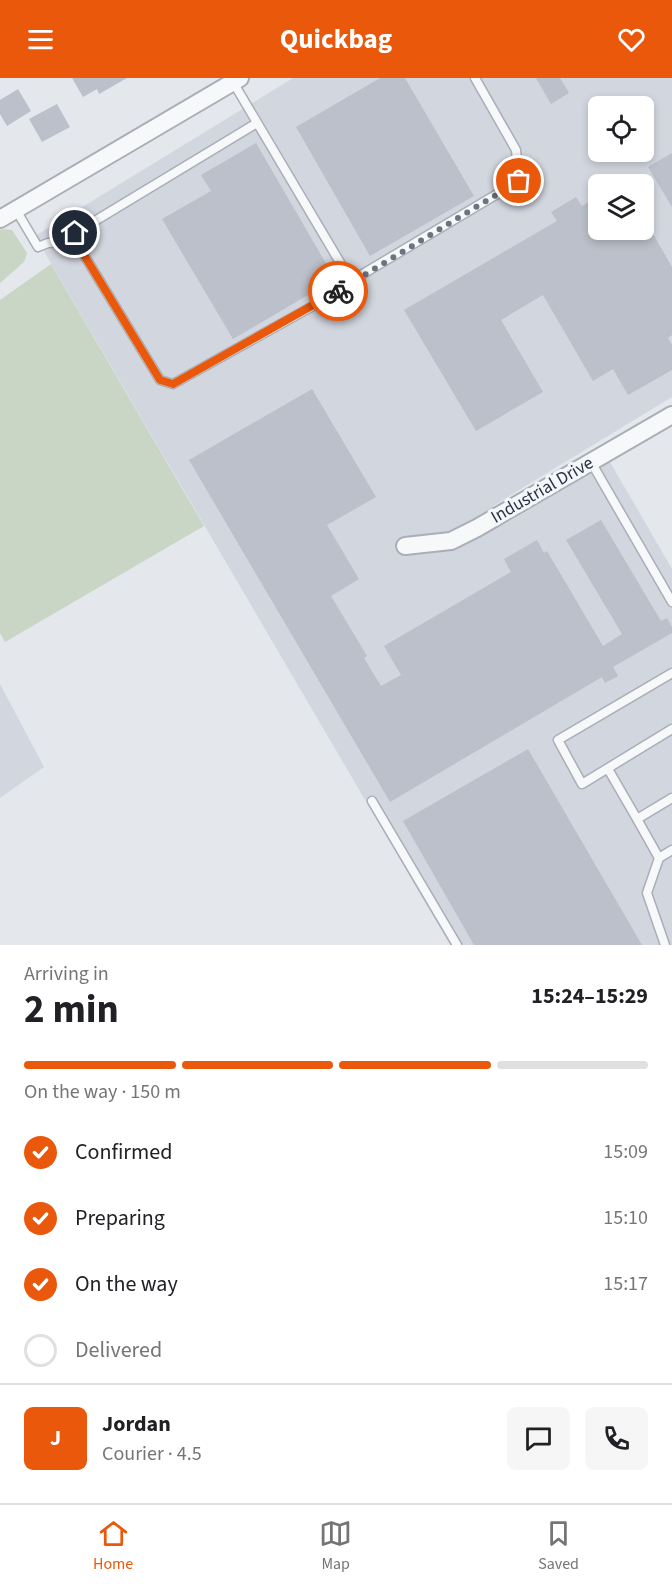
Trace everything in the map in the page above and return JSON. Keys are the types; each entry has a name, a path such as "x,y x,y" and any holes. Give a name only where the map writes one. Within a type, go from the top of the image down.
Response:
{"street":[{"path":"0,219 237,80"},
{"name":"Industrial Drive","path":"405,546 451,541 672,415"}],"lane":[{"path":"257,123 75,233 77,242 160,380 173,384 329,297 351,281 519,181 516,150 475,78"},
{"path":"237,80 257,123 351,281"},
{"path":"16,210 38,247 48,243 77,242"},
{"path":"591,462 672,602"},
{"path":"672,673 558,740 582,784 672,729"},
{"path":"608,769 659,858"},
{"path":"638,819 672,798"},
{"path":"372,801 457,945"},
{"path":"665,945 647,893 659,858 672,850"}],"shaded area":[{"path":"293,78 672,78 672,397 493,506 503,525 610,462 672,569 672,945 450,945 35,236"},
{"path":"0,684 44,767 0,798"}],"green space":[{"path":"0,230 12,230 27,253 24,262 0,283"},
{"path":"51,264 204,526 5,642 0,633 0,300"}],"building":[{"path":"72,78 127,78 99,94 97,89 83,97"},
{"path":"380,78 405,78 474,196 370,256 296,127"},
{"path":"536,78 560,78 569,93 551,104"},
{"path":"18,89 31,111 7,126 0,114 0,100"},
{"path":"57,104 70,127 42,142 29,119"},
{"path":"256,143 335,279 233,339 162,219 211,191 201,175"},
{"path":"672,153 672,207 654,174 648,167"},
{"path":"576,197 582,206 588,202 588,240 654,240 654,236 672,267 672,335 668,338 672,345 672,370 628,395 613,369 593,381 543,295 501,320 543,392 476,431 404,310 557,221 551,212"},
{"path":"312,389 376,497 327,525 359,579 331,596 367,656 364,658 381,686 401,675 384,646 511,572 504,559 537,540 544,553 547,551 603,646 622,634 566,540 601,520 661,621 667,618 672,627 672,633 613,667 618,676 605,683 602,677 390,802 189,460"},
{"path":"528,749 642,945 474,945 403,821"}],"way so far":[{"path":"338,291 519,181"}],"route":[{"path":"75,233 78,245 160,380 173,384 338,291"}]}
